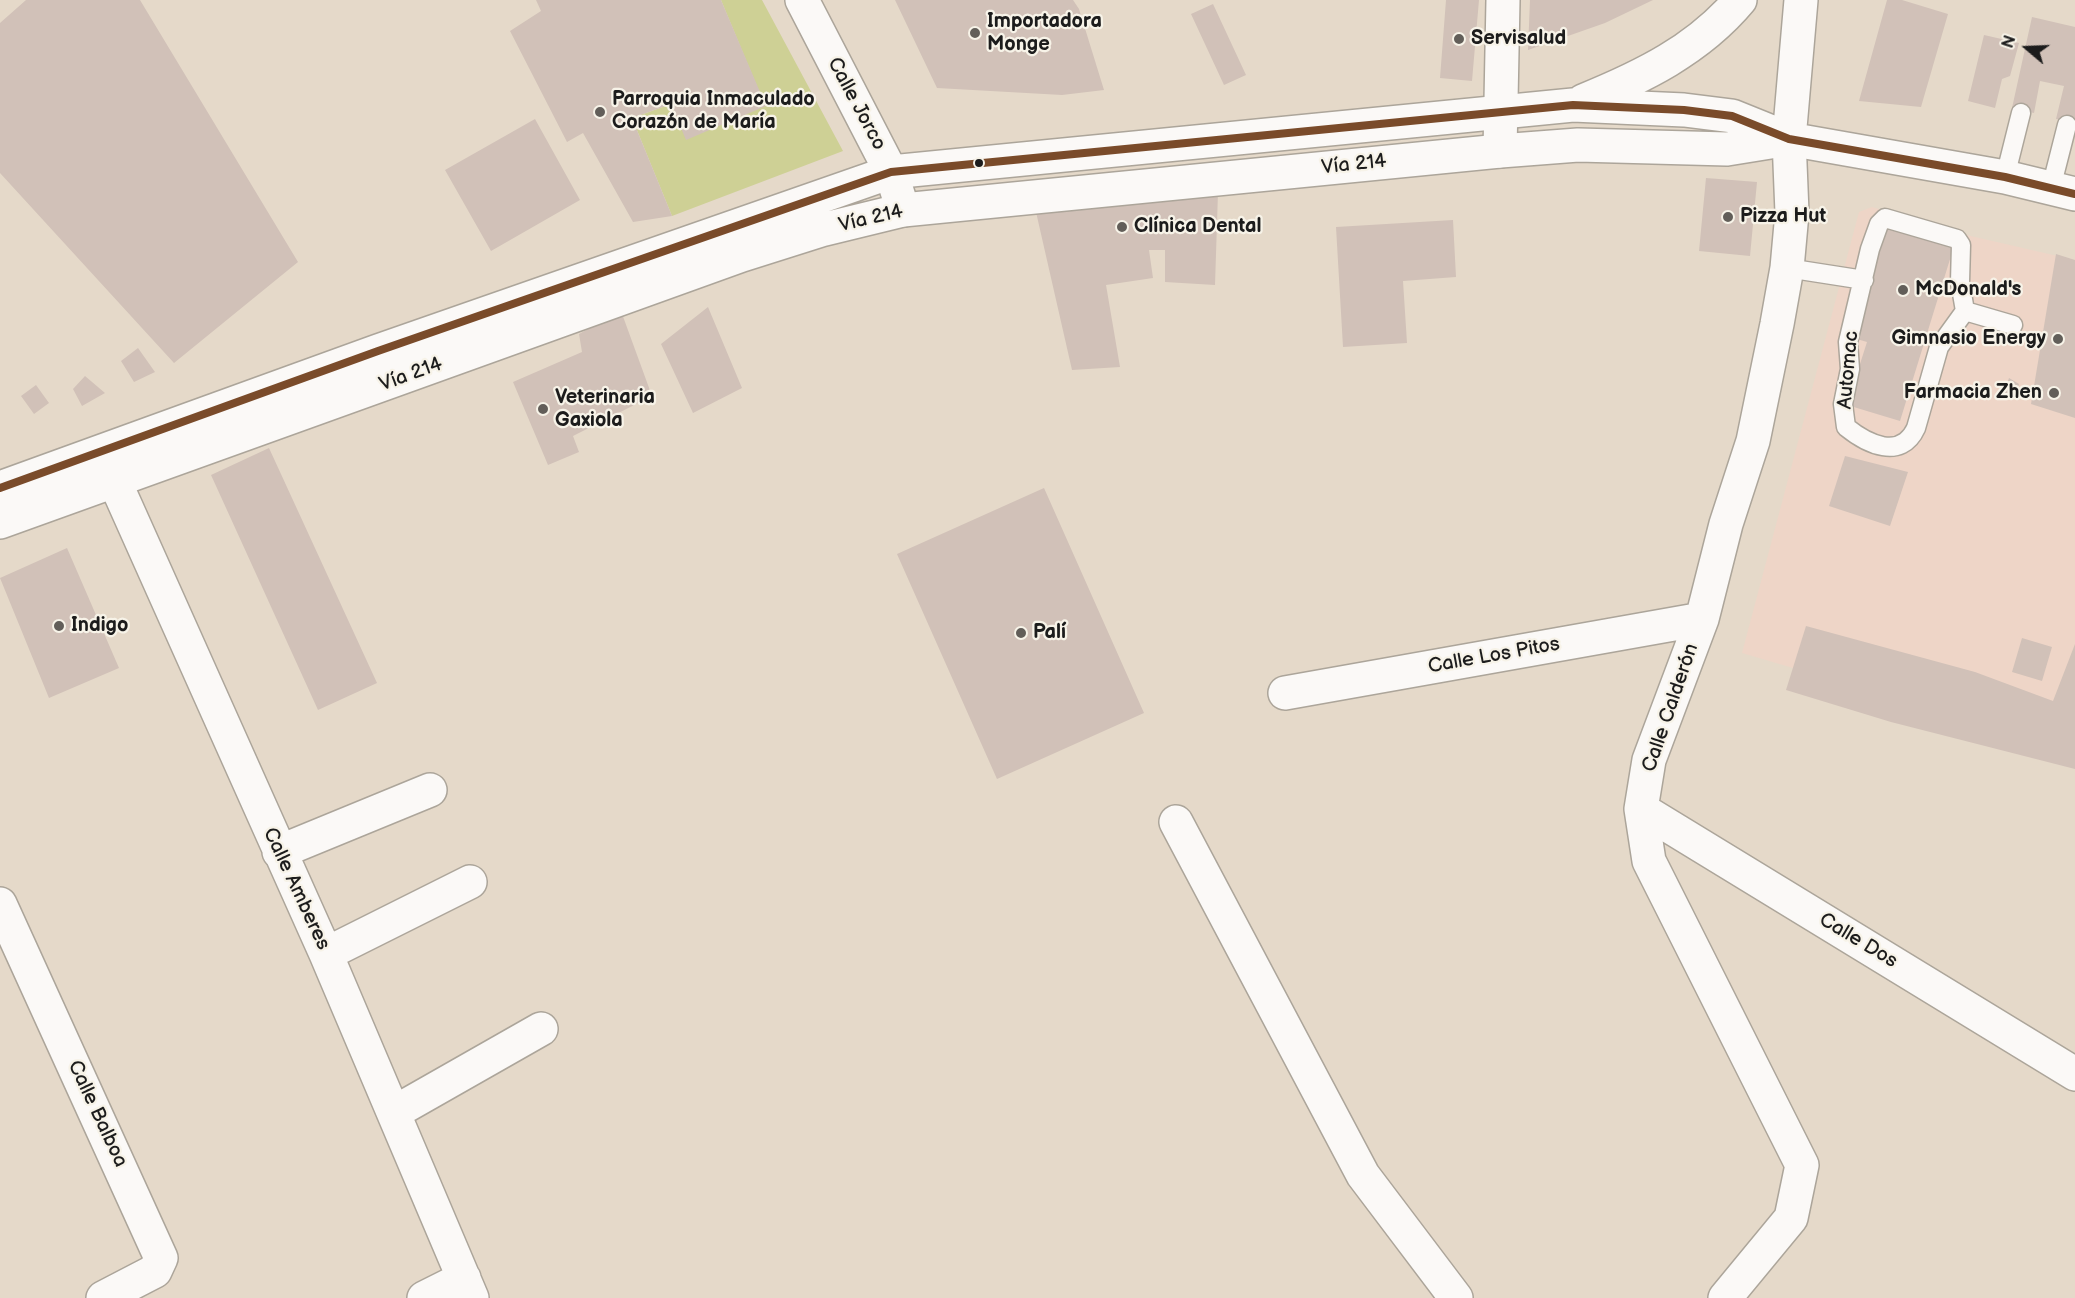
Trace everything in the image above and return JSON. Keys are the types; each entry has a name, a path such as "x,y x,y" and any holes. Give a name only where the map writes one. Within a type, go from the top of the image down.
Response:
{"street":[{"name":"Calle Jorco","path":"802,0 891,171 903,210"},
{"path":"1500,150 1503,0"},
{"path":"1573,105 1642,76 1688,48 1740,0"},
{"path":"1801,0 1789,139 2005,177 2063,191"},
{"name":"Vía 214","path":"0,488 378,351 891,171 1573,105 1684,110 1732,116 1789,139"},
{"name":"Vía 214","path":"0,522 742,255 821,230 903,210 1500,150 1578,145 1727,149 1789,139"},
{"name":"Calle Calderón","path":"1730,1296 1791,1218 1802,1165 1649,861 1641,809 1649,760 1702,619 1726,524 1753,441 1787,268 1792,213 1789,139"},
{"name":"Calle Amberes","path":"115,482 326,954 468,1288"},
{"name":"Calle Los Pitos","path":"1286,693 1702,619"},
{"path":"279,852 430,790"},
{"name":"Calle Dos","path":"1641,809 2075,1074"},
{"path":"1176,822 1363,1175 1456,1298"},
{"path":"326,954 470,882"},
{"name":"Calle Balboa","path":"0,904 161,1258 155,1271 103,1298"},
{"path":"395,1112 541,1029"},
{"path":"424,1298 468,1288"}],"lane":[{"path":"2005,177 2021,113"},
{"path":"2063,191 2067,125"},
{"name":"Automac","path":"1885,218 1957,239 1961,245 1960,282 1965,311 1939,347 1911,440 1899,447 1883,446 1860,438 1846,427 1843,404 1850,369 1848,342 1864,280 1870,249 1879,224 1885,218"},
{"path":"1787,268 1864,280"},
{"path":"1965,311 2013,325"}],"shaded area":[{"path":"1872,207 1962,234 2075,260 2075,751 1742,653 1859,212"}],"green space":[{"path":"721,0 762,0 843,151 672,216 632,118 671,104 765,106"}],"building":[{"path":"26,0 140,0 298,262 174,363 0,173 0,23"},
{"name":"Parroquia Inmaculado Corazón de María","path":"536,0 721,0 766,106 686,140 671,104 632,118 672,216 633,222 583,133 567,142 510,31 541,11"},
{"name":"Importadora Monge","path":"895,0 1073,0 1079,9 1104,90 1062,95 937,88"},
{"name":"Servisalud","path":"1446,0 1479,0 1472,81 1440,78"},
{"path":"1530,0 1653,0 1605,23 1528,50"},
{"path":"1887,0 1902,0 1948,14 1921,107 1859,101"},
{"path":"1213,4 1246,75 1224,85 1191,14"},
{"path":"2032,17 2075,27 2075,122 2056,119 2064,86 2040,81 2034,113 2012,108"},
{"path":"1984,35 2019,43 2010,76 2002,79 1995,108 1968,101"},
{"path":"535,119 580,200 491,251 445,170"},
{"name":"Pizza Hut","path":"1706,178 1757,182 1750,256 1699,251"},
{"path":"1218,192 1215,285 1165,282 1165,250 1149,250 1153,278 1106,285 1120,367 1072,370 1036,212"},
{"path":"1453,220 1456,277 1403,281 1407,343 1343,347 1336,227"},
{"name":"McDonald's","path":"1887,222 1955,243 1900,421 1847,405 1867,342 1850,337"},
{"path":"2056,254 2075,260 2075,418 2031,404"},
{"path":"708,307 742,388 693,413 661,344"},
{"path":"621,311 652,396 573,436 579,452 548,465 513,382 582,352 579,334"},
{"path":"138,348 155,372 134,382 121,361"},
{"path":"85,376 105,393 82,406 73,389"},
{"path":"2009,378 2019,384 2014,397 2004,393"},
{"path":"36,385 49,403 34,414 21,396"},
{"path":"269,448 377,683 318,710 211,475"},
{"path":"1845,456 1908,472 1890,526 1829,506"},
{"name":"Palí","path":"1044,488 1144,713 997,779 897,554"},
{"name":"Indigo","path":"67,548 119,668 49,698 0,578"},
{"path":"1806,626 1975,672 2053,701 2075,644 2075,769 1891,722 1786,690"},
{"path":"2022,638 2052,647 2042,681 2012,672"}],"transit line":[{"path":"0,488 378,351 891,172 1573,105 1684,110 1732,116 1789,139 2005,177 2075,194"}],"place":[{"name":"Importadora Monge","path":"975,33"},
{"name":"Servisalud","path":"1459,39"},
{"name":"Parroquia Inmaculado Corazón de María","path":"600,112"},
{"name":"Pizza Hut","path":"1728,217"},
{"name":"Clínica Dental","path":"1122,227"},
{"name":"McDonald's","path":"1903,290"},
{"name":"Gimnasio Energy","path":"2058,339"},
{"name":"Farmacia Zhen","path":"2054,393"},
{"name":"Veterinaria Gaxiola","path":"543,409"},
{"name":"Indigo","path":"59,626"},
{"name":"Palí","path":"1021,633"}]}
